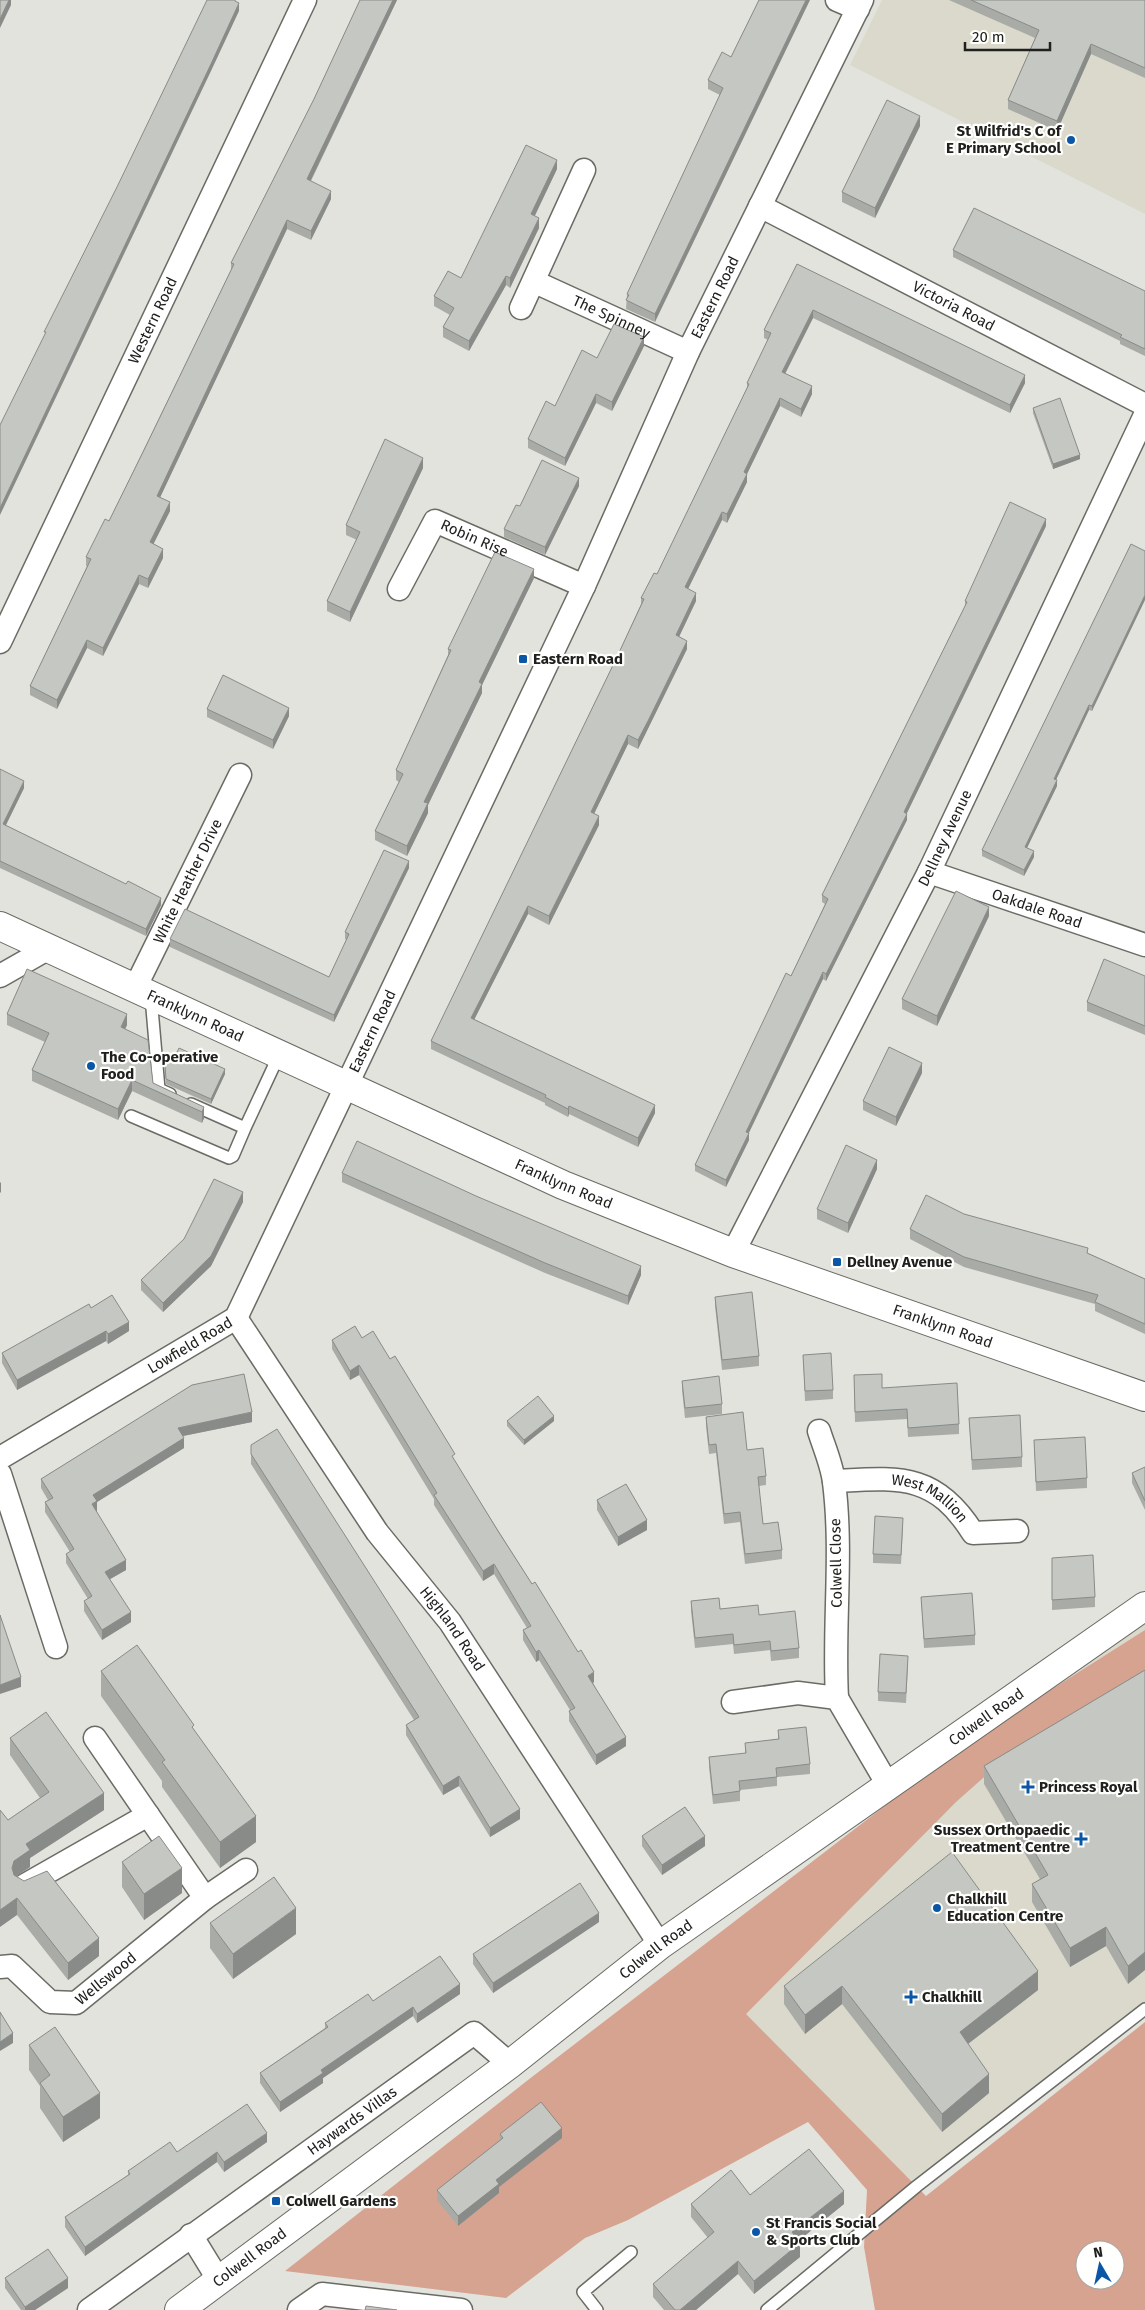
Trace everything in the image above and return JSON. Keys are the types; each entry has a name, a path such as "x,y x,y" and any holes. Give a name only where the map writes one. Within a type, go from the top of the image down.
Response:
{"main road":[{"name":"Franklynn Road","path":"0,926 563,1185 733,1253 1145,1398"},
{"name":"Colwell Road","path":"178,2310 510,2064 660,1945 1145,1606"}],"street":[{"name":"Western Road","path":"0,642 305,0"},
{"path":"837,0 860,5"},
{"name":"Eastern Road","path":"347,1086 584,586 688,352 860,5"},
{"path":"521,308 535,282 584,170"},
{"name":"Victoria Road","path":"760,206 1145,405"},
{"name":"The Spinney","path":"535,282 688,352"},
{"name":"Dellney Avenue","path":"733,1253 929,872 1145,416"},
{"name":"Robin Rise","path":"399,589 435,520 584,586"},
{"name":"White Heather Drive","path":"143,992 240,775"},
{"name":"Oakdale Road","path":"929,872 1145,946"},
{"path":"0,976 49,948"},
{"name":"Lowfield Road","path":"0,1458 236,1318 347,1086"},
{"name":"Highland Road","path":"236,1318 377,1532 450,1622 660,1945"},
{"name":"Colwell Close","path":"820,1430 834,1481 839,1565 835,1654 837,1698 888,1785"},
{"path":"0,1474 56,1647"},
{"name":"West Mallion","path":"834,1481 898,1478 940,1493 960,1511 973,1533 1017,1531"},
{"path":"733,1702 798,1693 837,1698"},
{"path":"95,1738 205,1898"},
{"path":"25,1884 148,1815"},
{"name":"Wellswood","path":"0,1967 12,1966 50,2002 76,2003 205,1898 246,1870"},
{"name":"Haywards Villas","path":"89,2310 474,2033 510,2064"},
{"path":"191,2236 218,2279"},
{"path":"299,2310 322,2294 461,2310"}],"lane":[{"path":"143,992 159,1090 245,1128"},
{"path":"131,1116 229,1158 233,1156 279,1054"},
{"path":"767,2310 917,2186 1145,2009"},
{"path":"597,2310 584,2292 631,2252"}],"shaded area":[{"name":"St Wilfrid's C of E Primary School","path":"882,0 1145,0 1145,214 850,65"},
{"name":"Princess Royal","path":"1145,1608 1145,2009 917,2186 677,1966"},
{"path":"1145,1630 1145,1671 983,1778 956,1802 746,2014 926,2196 1145,2022 1145,2310 875,2310 864,2247 867,2190 808,2122 628,2220 585,2238 506,2298 285,2271 528,2080 964,1745"}],"building":[{"path":"0,0 9,0 0,19"},
{"path":"207,0 235,0 239,3 0,508 0,425"},
{"path":"360,0 393,0 307,179 331,191 311,231 287,220 157,496 170,502 150,542 163,549 148,579 139,575 103,648 87,640 57,700 30,686 91,559 86,557 105,519 109,521 144,450 234,264 231,263 314,99"},
{"path":"759,0 806,0 655,314 626,300 629,295 627,294 723,88 708,80 722,52 731,57"},
{"path":"971,0 1145,0 1145,68 1091,44 1057,121 1008,100 1039,30"},
{"path":"887,100 920,116 875,208 842,192"},
{"path":"526,145 557,160 531,214 539,218 510,278 506,276 469,341 443,327 454,308 434,296 448,271 461,278"},
{"path":"974,208 1145,291 1145,349 1120,337 1122,335 953,250"},
{"path":"797,264 1025,375 1010,405 813,310 782,372 812,386 801,409 780,398 744,472 747,474 727,514 722,512 685,587 696,593 676,635 687,641 648,721 638,740 628,735 591,812 599,816 549,916 528,906 471,1018 655,1105 638,1138 569,1106 568,1109 545,1097 546,1095 431,1041 616,659 644,599 641,598 654,573 657,574 749,384 747,383 771,333 764,330"},
{"path":"614,324 644,337 612,402 596,394 565,458 528,439 546,401 555,406 582,350 597,358"},
{"path":"1060,398 1080,455 1053,464 1033,408"},
{"path":"385,439 423,458 350,612 327,601 360,532 346,525"},
{"path":"542,460 579,478 545,547 504,529 516,505 520,506"},
{"path":"1010,502 1046,519 904,812 907,814 826,974 823,972 746,1132 749,1133 726,1180 695,1165 786,973 791,976 828,899 822,895 967,602 965,601"},
{"path":"1131,544 1145,551 1145,595 1092,706 1089,705 1054,779 1057,780 1025,847 1034,851 1024,870 982,850"},
{"path":"495,552 534,569 479,682 482,684 424,802 428,803 407,846 375,831 403,774 396,770 451,650 448,649"},
{"path":"223,675 289,708 273,740 207,709"},
{"path":"0,769 24,781 3,824 126,884 128,881 161,898 146,929 0,861"},
{"path":"384,850 409,861 334,1015 170,939 185,909 329,977 349,934 345,932"},
{"path":"956,891 989,907 937,1016 902,999"},
{"path":"1104,959 1145,976 1145,1026 1087,1002"},
{"name":"The Co-operative Food","path":"27,969 127,1014 121,1027 148,1040 153,1083 204,1107 202,1112 132,1080 118,1109 32,1070 49,1033 7,1014"},
{"path":"889,1047 922,1063 896,1117 863,1101"},
{"path":"179,1048 225,1069 211,1099 166,1079 164,1053 174,1058"},
{"path":"357,1141 476,1196 641,1266 628,1296 545,1263 342,1173"},
{"path":"846,1145 877,1160 848,1223 817,1209"},
{"path":"214,1179 243,1192 211,1256 163,1303 141,1280 184,1239"},
{"path":"926,1195 964,1214 1088,1248 1087,1253 1145,1279 1145,1324 1095,1302 1098,1295 964,1257 910,1229"},
{"path":"752,1292 759,1356 722,1360 715,1297"},
{"path":"112,1295 129,1322 108,1334 106,1331 17,1380 2,1353 89,1304 91,1308"},
{"path":"355,1326 362,1338 373,1331 390,1359 395,1356 455,1454 452,1456 498,1531 532,1584 535,1582 578,1652 581,1650 594,1672 588,1676 626,1737 596,1755 569,1711 575,1708 539,1650 536,1652 523,1630 531,1626 494,1564 483,1571 434,1495 437,1493 359,1365 350,1371 332,1340"},
{"path":"831,1353 833,1390 805,1391 803,1355"},
{"path":"244,1374 252,1412 178,1428 184,1438 93,1495 97,1501 92,1504 126,1560 105,1572 131,1612 102,1630 84,1601 92,1596 66,1554 74,1549 45,1502 53,1498 41,1479 192,1385"},
{"path":"882,1374 882,1388 957,1383 959,1424 908,1428 907,1409 855,1412 854,1375"},
{"path":"719,1376 722,1404 685,1408 682,1381"},
{"path":"538,1396 554,1416 524,1440 507,1421"},
{"path":"743,1412 747,1450 763,1448 766,1476 758,1477 763,1524 778,1522 782,1550 745,1554 740,1512 724,1514 716,1444 709,1445 706,1417"},
{"path":"1020,1415 1022,1457 972,1460 969,1418"},
{"path":"277,1429 520,1809 490,1828 459,1776 443,1786 406,1725 419,1717 251,1454 251,1445"},
{"path":"1085,1437 1087,1478 1036,1482 1034,1440"},
{"path":"1145,1467 1145,1501 1132,1473"},
{"path":"626,1484 647,1520 618,1537 597,1500"},
{"path":"875,1516 903,1518 901,1555 873,1554"},
{"path":"1093,1555 1095,1597 1052,1600 1052,1558"},
{"path":"972,1593 975,1635 924,1639 921,1597"},
{"path":"719,1598 720,1609 758,1605 759,1615 795,1611 799,1648 771,1651 770,1641 734,1645 733,1634 695,1638 691,1601"},
{"path":"0,1615 21,1677 0,1685"},
{"path":"137,1645 194,1725 192,1727 256,1816 220,1842 162,1762 165,1760 101,1671"},
{"path":"880,1654 908,1656 906,1693 878,1692"},
{"name":"Sussex Orthopaedic Treatment Centre","path":"1145,1670 1145,1952 1128,1966 1106,1927 1070,1948 1032,1884 1048,1875 984,1766"},
{"path":"46,1712 104,1793 26,1844 30,1850 14,1861 12,1868 14,1875 24,1881 47,1871 99,1938 68,1963 17,1898 0,1910 0,1810 8,1820 49,1792 10,1738"},
{"path":"806,1727 810,1764 776,1768 777,1777 739,1781 740,1791 713,1795 709,1757 746,1753 745,1743 779,1739 778,1730"},
{"path":"685,1807 705,1836 662,1865 642,1836"},
{"path":"159,1836 182,1868 144,1894 122,1862"},
{"name":"Chalkhill","path":"952,1852 1038,1971 960,2032 989,2074 942,2114 842,1986 805,2015 784,1986"},
{"path":"274,1877 296,1908 233,1954 210,1923"},
{"path":"580,1883 599,1913 493,1983 473,1954"},
{"path":"440,1956 460,1984 417,2014 413,2007 321,2070 323,2073 280,2102 260,2073 328,2027 325,2023 368,1994 373,2001"},
{"path":"0,2012 13,2033 0,2042"},
{"path":"55,2027 100,2093 63,2117 40,2083 50,2075 29,2045"},
{"path":"541,2102 562,2128 496,2180 499,2184 458,2216 437,2190 503,2138 500,2134"},
{"path":"247,2104 267,2133 224,2162 217,2152 85,2247 65,2217 130,2174 128,2171 170,2142 177,2152"},
{"name":"St Francis Social & Sports Club","path":"809,2149 844,2191 792,2232 800,2243 754,2281 738,2261 680,2310 675,2310 653,2284 714,2232 691,2204 731,2170 750,2195"},
{"path":"48,2249 68,2278 25,2307 5,2278"},
{"path":"366,2306 397,2310 365,2310"}],"place":[{"name":"St Wilfrid's C of E Primary School","path":"1071,140"},
{"name":"Eastern Road","path":"523,659"},
{"name":"The Co-operative Food","path":"91,1066"},
{"name":"Dellney Avenue","path":"837,1262"},
{"name":"Princess Royal","path":"1028,1787"},
{"name":"Sussex Orthopaedic Treatment Centre","path":"1081,1839"},
{"name":"Chalkhill Education Centre","path":"937,1908"},
{"name":"Chalkhill","path":"911,1997"},
{"name":"Colwell Gardens","path":"276,2201"},
{"name":"St Francis Social & Sports Club","path":"756,2232"}]}
